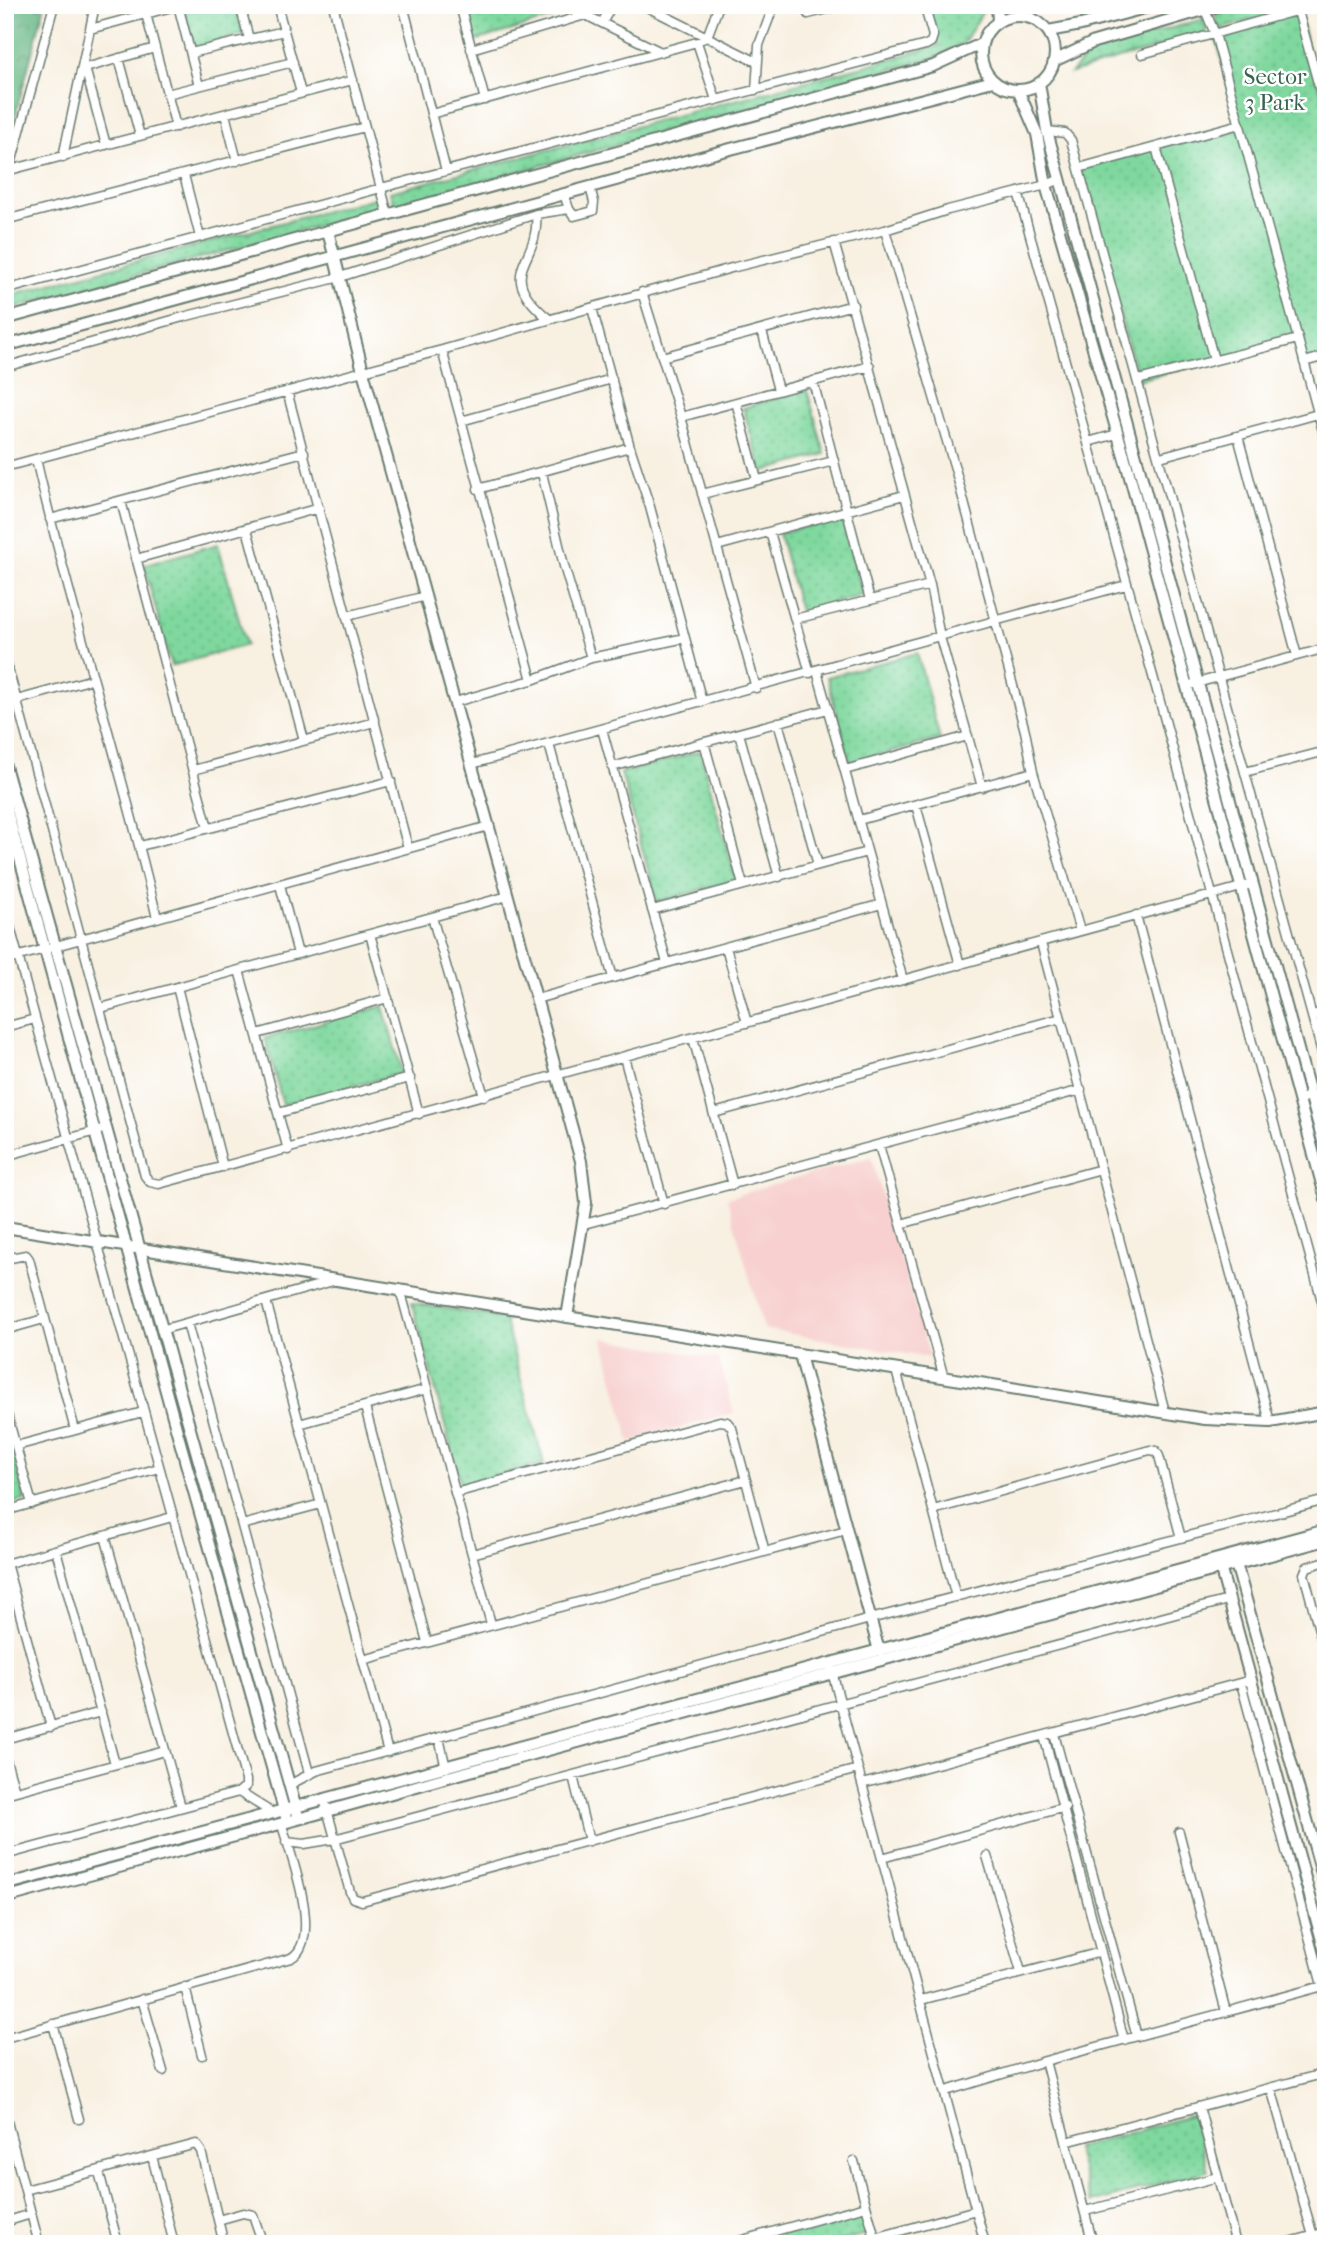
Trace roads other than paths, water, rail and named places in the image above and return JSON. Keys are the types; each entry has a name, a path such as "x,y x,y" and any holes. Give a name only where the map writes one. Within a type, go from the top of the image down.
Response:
{"street":[{"path":"5,186 54,5"},
{"path":"63,157 95,5"},
{"path":"90,29 178,5 199,86"},
{"path":"240,5 249,39"},
{"path":"277,5 302,93"},
{"path":"333,5 388,215"},
{"path":"403,5 446,171"},
{"path":"460,5 485,100"},
{"path":"565,5 661,52"},
{"path":"602,23 612,5"},
{"path":"643,5 658,9 757,62"},
{"path":"431,114 697,42 707,37 719,5"},
{"path":"756,90 757,62 764,28 774,5"},
{"path":"804,5 808,13 814,14 844,5"},
{"path":"5,290 926,45 931,42 933,36 925,5"},
{"path":"997,5 998,21"},
{"path":"1048,31 1156,5"},
{"path":"1054,61 1094,42 1205,7 1221,5"},
{"path":"1142,54 1317,5"},
{"path":"1205,7 1215,34 1326,442"},
{"path":"1020,10 1048,31 1053,40 1054,61 1046,77 1039,83 1018,90 1000,86 993,81 982,64 981,44 990,27 998,21 1020,10"},
{"path":"1298,10 1326,112"},
{"path":"146,14 176,127"},
{"path":"471,49 585,15"},
{"path":"191,53 284,31"},
{"path":"697,42 716,100"},
{"path":"6,317 933,66 981,44"},
{"path":"83,68 155,48"},
{"path":"119,58 140,136"},
{"path":"167,94 293,62"},
{"path":"83,68 106,145"},
{"path":"10,170 353,80"},
{"path":"5,346 993,81"},
{"path":"1039,83 1047,131 1191,685"},
{"path":"1018,90 1037,134 1046,185 1326,1152"},
{"path":"225,114 237,161"},
{"path":"1079,168 1240,124"},
{"path":"5,220 365,127"},
{"path":"1047,131 1069,135 1079,168 1326,1067"},
{"path":"1156,147 1214,360"},
{"path":"184,175 200,237"},
{"path":"5,467 363,372 642,292 885,230 1061,179"},
{"path":"564,194 574,216 593,211 594,202 590,187"},
{"path":"1018,192 1326,1316"},
{"path":"5,367 340,277 536,214 569,209"},
{"path":"536,214 537,227 519,279 527,299 549,319"},
{"path":"885,230 956,472 1025,731 1033,772 1080,931"},
{"path":"328,231 363,372 585,1183 584,1224 567,1317"},
{"path":"834,242 930,585 940,637 982,787"},
{"path":"642,292 681,417 756,688"},
{"path":"662,357 853,305"},
{"path":"592,308 702,702"},
{"path":"762,331 778,390"},
{"path":"1138,380 1298,339"},
{"path":"442,350 532,680"},
{"path":"1304,362 1326,356"},
{"path":"681,417 870,366"},
{"path":"461,421 612,379"},
{"path":"813,381 870,600"},
{"path":"287,391 408,848"},
{"path":"736,402 757,480"},
{"path":"1160,457 1318,414"},
{"path":"1088,442 1117,433"},
{"path":"1238,436 1297,656"},
{"path":"478,489 630,447"},
{"path":"50,519 304,452"},
{"path":"36,458 157,918"},
{"path":"702,494 834,461"},
{"path":"542,473 564,566 591,658"},
{"path":"717,546 904,495"},
{"path":"121,500 208,828"},
{"path":"136,559 318,508"},
{"path":"247,529 304,740"},
{"path":"770,532 795,619 828,709 903,981"},
{"path":"795,619 930,585"},
{"path":"472,764 1126,585"},
{"path":"347,616 426,596"},
{"path":"455,702 532,680 591,658 685,638"},
{"path":"1191,685 1326,648"},
{"path":"5,657 145,1175 150,1182 159,1184 1247,886"},
{"path":"17,700 93,679"},
{"path":"612,767 828,709"},
{"path":"193,770 375,722"},
{"path":"778,722 818,865"},
{"path":"601,729 667,963"},
{"path":"739,733 779,877"},
{"path":"845,770 968,736"},
{"path":"704,743 743,885"},
{"path":"549,744 613,978"},
{"path":"1245,772 1324,751 1326,763"},
{"path":"5,766 50,948 289,1823 286,1842 305,1915 304,1938 297,1955 5,2038"},
{"path":"859,820 1033,772"},
{"path":"140,846 391,781"},
{"path":"5,804 50,948"},
{"path":"916,805 960,965"},
{"path":"5,960 489,826"},
{"path":"652,910 867,852"},
{"path":"280,885 298,954"},
{"path":"1247,886 1326,1199"},
{"path":"101,1008 508,896"},
{"path":"536,999 882,904"},
{"path":"5,909 246,1780 246,1786 239,1792 5,1856"},
{"path":"1136,915 1270,1422"},
{"path":"432,916 484,1096"},
{"path":"370,934 419,1114"},
{"path":"1041,943 1165,1412"},
{"path":"726,947 747,1023"},
{"path":"239,970 288,1150"},
{"path":"177,987 223,1167"},
{"path":"257,1034 388,998"},
{"path":"1312,1015 1326,1011"},
{"path":"714,1113 1061,1018"},
{"path":"5,1027 35,1020"},
{"path":"693,1038 733,1185"},
{"path":"624,1057 664,1204"},
{"path":"278,1112 410,1078"},
{"path":"584,1224 1081,1090"},
{"path":"1299,1100 1326,1092"},
{"path":"5,1156 100,1130"},
{"path":"879,1145 944,1378"},
{"path":"901,1224 1101,1168"},
{"path":"5,1227 1205,1419 1270,1422 1326,1412"},
{"path":"5,1259 26,1255 29,1259 75,1430"},
{"path":"161,1330 339,1279"},
{"path":"400,1289 491,1624"},
{"path":"266,1301 388,1752"},
{"path":"151,1315 161,1330 289,1785 285,1811"},
{"path":"5,1329 44,1319"},
{"path":"187,1323 309,1773"},
{"path":"800,1355 879,1651"},
{"path":"896,1370 956,1597"},
{"path":"299,1424 427,1390"},
{"path":"365,1406 427,1642"},
{"path":"5,1407 32,1504"},
{"path":"16,1446 143,1412"},
{"path":"455,1493 720,1421 727,1422 732,1428 765,1552"},
{"path":"933,1510 1150,1450 1156,1451 1160,1456 1181,1538"},
{"path":"5,1511 159,1468"},
{"path":"472,1554 746,1480"},
{"path":"289,1785 309,1773 870,1619 1326,1500"},
{"path":"242,1525 321,1504"},
{"path":"51,1727 6,1564 172,1517"},
{"path":"363,1660 846,1530"},
{"path":"5,1885 202,1831 450,1777 831,1669 1219,1564 1326,1530"},
{"path":"105,1536 181,1807"},
{"path":"1235,1559 1326,1540"},
{"path":"56,1550 115,1764"},
{"path":"1235,1559 1326,1888"},
{"path":"1326,1561 1307,1567 1304,1574 1326,1656"},
{"path":"1219,1564 1246,1682 1326,1955"},
{"path":"5,1898 205,1843 289,1823 326,1806 446,1768 831,1669 879,1651 1219,1564"},
{"path":"286,1842 304,1844 334,1839 1228,1600"},
{"path":"831,1669 985,2244"},
{"path":"862,1784 1246,1682"},
{"path":"5,1739 101,1712"},
{"path":"1054,1734 1137,2036"},
{"path":"1044,1737 1124,2040"},
{"path":"439,1738 446,1768"},
{"path":"5,1794 165,1751"},
{"path":"5,1757 15,1791"},
{"path":"326,1806 350,1892 353,1898 362,1901 858,1769"},
{"path":"573,1776 589,1841"},
{"path":"1277,1794 1298,1787"},
{"path":"239,1792 285,1811"},
{"path":"1277,1794 1326,2000"},
{"path":"882,1858 1074,1804"},
{"path":"1179,1832 1226,2012"},
{"path":"987,1856 1021,1972"},
{"path":"921,2000 1101,1952"},
{"path":"946,2091 1045,2061 1324,1985"},
{"path":"185,1987 202,2055"},
{"path":"142,1999 163,2071"},
{"path":"53,2024 79,2119"},
{"path":"1045,2061 1094,2244"},
{"path":"1066,2142 1326,2073"},
{"path":"1270,2088 1313,2236"},
{"path":"1199,2107 1236,2244"},
{"path":"5,2114 39,2244"},
{"path":"25,2190 99,2172 190,2144 199,2147 224,2244"},
{"path":"152,2156 174,2244"},
{"path":"854,2161 875,2238"},
{"path":"99,2172 118,2244"},
{"path":"1085,2211 1218,2177"},
{"path":"728,2244 866,2206"},
{"path":"853,2244 976,2210"},
{"path":"218,2220 243,2213 253,2215 263,2244"},
{"path":"5,2222 32,2214"},
{"path":"1283,2244 1326,2232"}],"park label":[{"name":"Sector 3 Park","path":"1275,89"}]}
